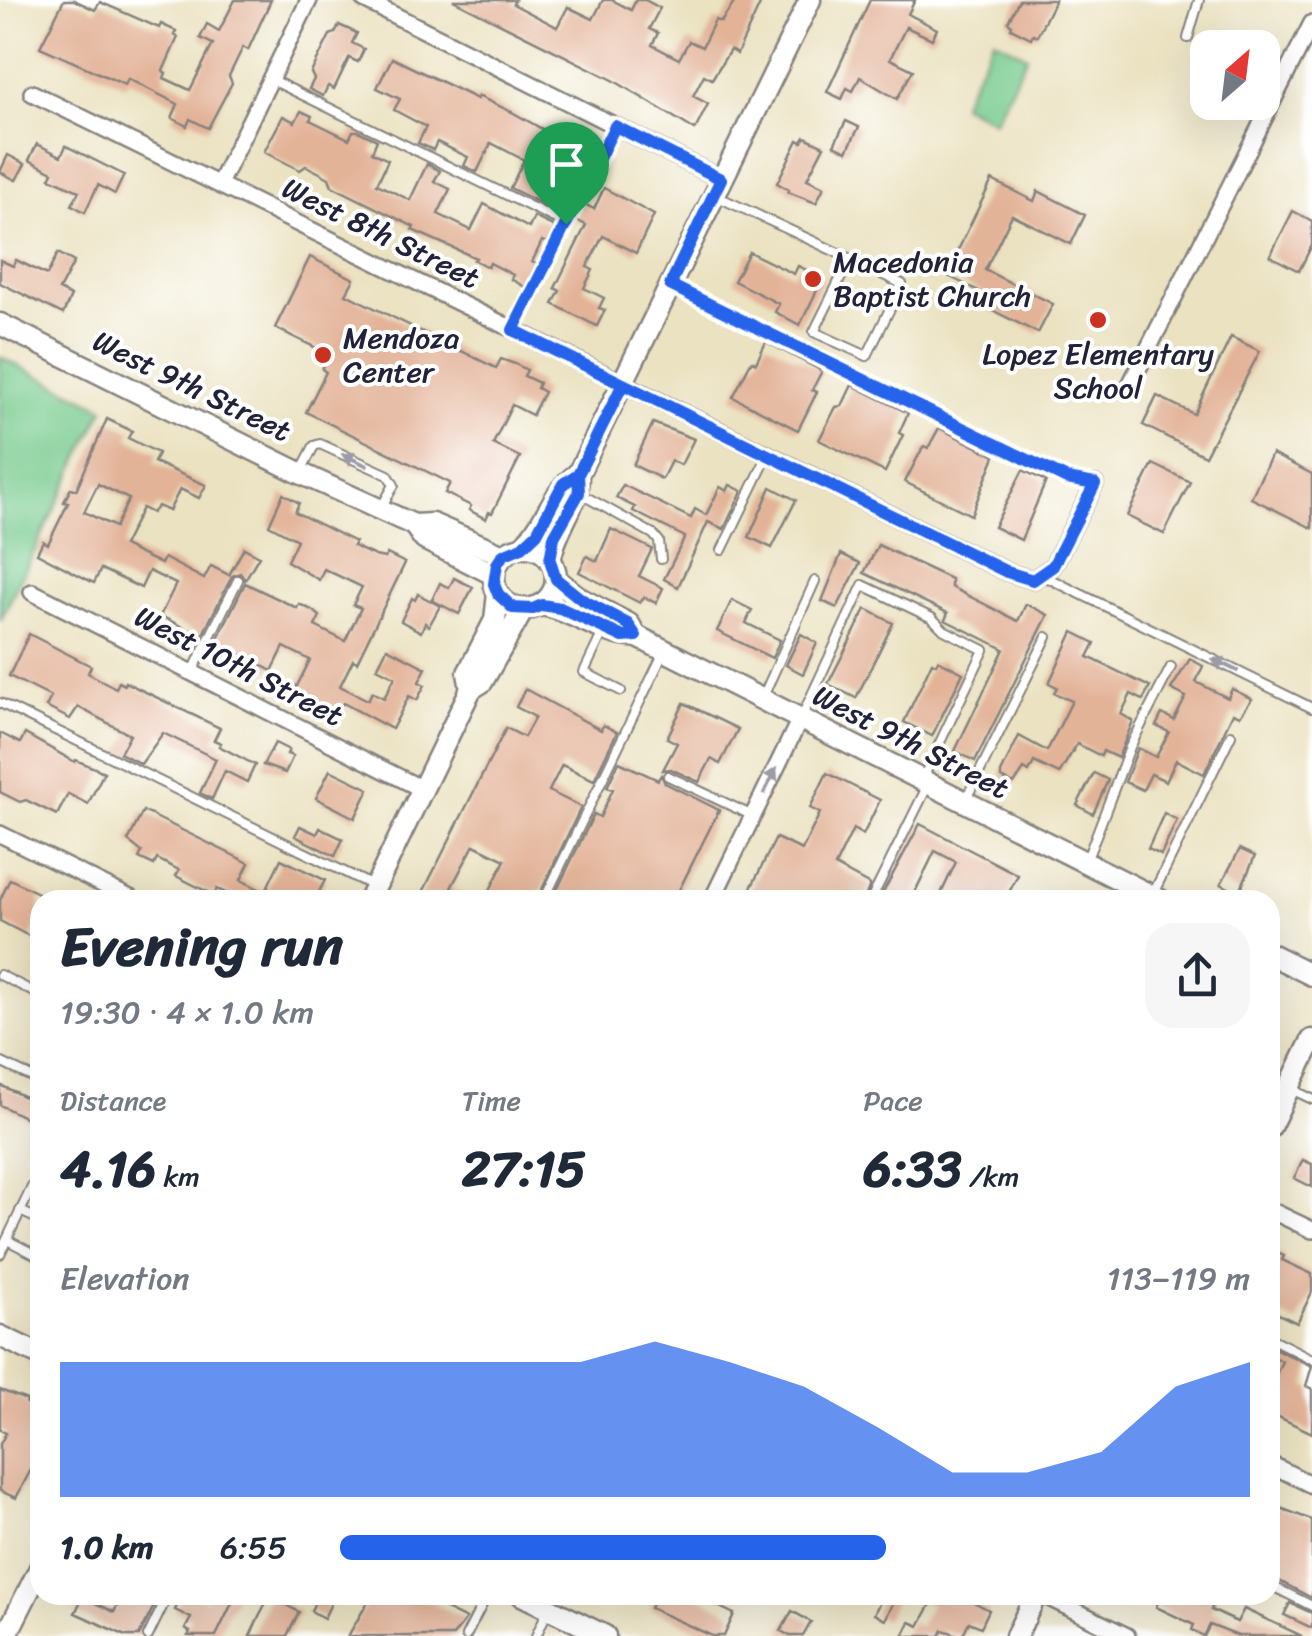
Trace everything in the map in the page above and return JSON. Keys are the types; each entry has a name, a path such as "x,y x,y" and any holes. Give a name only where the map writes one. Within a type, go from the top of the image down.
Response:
{"street":[{"path":"219,184 309,0"},
{"path":"364,0 615,126 717,187"},
{"path":"504,568 513,608 532,607 550,598 554,537 670,285 810,0"},
{"path":"1128,388 1312,23"},
{"name":"West 8th Street","path":"32,93 1007,572 1033,580 1040,575"},
{"name":"West 9th Street","path":"0,324 300,474 414,525 424,539 504,568"},
{"path":"472,689 468,673 495,620 504,568 537,533 563,484 578,483"},
{"path":"1040,575 1053,566 1095,484"},
{"path":"504,568 533,548 553,569"},
{"name":"West 9th Street","path":"553,569 581,599 628,624 636,636 1085,863 1119,890"},
{"name":"West 10th Street","path":"32,592 422,789"},
{"path":"374,890 472,689 482,682 532,607"},
{"name":"West 9th Street","path":"532,607 560,608 623,637 636,636"},
{"path":"717,890 800,719"},
{"path":"0,834 114,890"},
{"path":"1280,959 1312,975"},
{"path":"1280,1106 1312,1040"},
{"path":"1280,1215 1312,1230"},
{"path":"0,1336 30,1351"},
{"path":"1280,1469 1312,1485"},
{"path":"6,1636 30,1588"},
{"path":"546,1605 605,1636"},
{"path":"1016,1636 1034,1605"},
{"path":"1061,1605 1127,1636"}],"lane":[{"path":"1188,38 1199,0"},
{"path":"270,79 566,224"},
{"path":"513,330 615,126"},
{"path":"717,187 902,284 867,356 814,332 850,259"},
{"path":"670,285 1067,479 1095,484"},
{"path":"300,474 314,446 320,444 391,478 394,485 380,510"},
{"path":"722,550 768,456"},
{"path":"578,483 656,537 661,559"},
{"path":"1040,575 1312,708"},
{"path":"192,673 238,580"},
{"path":"762,699 815,581"},
{"path":"800,719 863,585 932,618 944,630 984,650 876,890"},
{"path":"605,628 584,672 621,691"},
{"path":"964,803 1047,637"},
{"path":"549,890 665,651"},
{"path":"1085,863 1130,747 1172,667"},
{"path":"0,703 364,890"},
{"path":"1160,890 1232,735"},
{"path":"668,776 753,816"},
{"path":"0,975 30,990"},
{"path":"0,1062 30,1076"},
{"path":"1289,1088 1312,1099"},
{"path":"0,1254 30,1190"},
{"path":"20,1210 30,1215"},
{"path":"7,1240 30,1251"},
{"path":"1280,1343 1312,1359"},
{"path":"1280,1590 1312,1606"},
{"path":"148,1636 163,1605"},
{"path":"466,1636 482,1605"},
{"path":"536,1636 537,1605"}],"green space":[{"path":"994,39 1027,56 994,121 961,104"},
{"path":"0,357 104,408 0,621"}],"building":[{"path":"64,0 74,0 95,10 100,2 159,28 161,24 176,31 174,35 178,37 163,71 164,78 190,90 213,44 200,38 207,24 219,31 235,0 271,0 248,50 243,47 229,76 232,83 208,128 190,119 187,126 172,118 178,104 128,79 125,85 40,47"},
{"path":"453,0 515,0 513,4 557,27 568,7 593,19 603,0 612,0 631,10 636,0 645,0 660,8 649,29 658,33 652,45 679,59 689,41 702,47 715,20 721,22 736,0 762,0 737,54 730,50 712,79 704,75 693,96 708,104 695,130 613,80"},
{"path":"870,0 915,0 908,14 937,29 932,39 906,27 890,59 913,70 897,99 860,77 853,91 847,88 842,99 827,92"},
{"path":"1019,0 1055,0 1037,36 1033,34 1031,38 1011,28 1008,22"},
{"path":"339,25 357,33 352,43 364,49 358,62 349,58 334,89 328,86 323,96 309,89 314,79 311,73"},
{"path":"392,58 512,112 590,156 563,214 510,188 524,160 491,143 477,172 464,166 468,157 437,142 433,150 418,143 426,127 394,110 400,99 377,88"},
{"path":"301,111 312,116 310,120 349,139 353,131 358,131 377,140 372,152 388,160 377,184 410,200 427,164 440,171 434,181 450,189 438,214 471,230 484,204 529,228 534,217 555,227 547,243 542,241 532,262 537,264 525,287 511,279 513,275 412,230 414,227 332,186 329,178 318,172 306,166 300,170 264,152 283,116 295,122"},
{"path":"846,121 859,127 847,151 834,145"},
{"path":"805,137 824,146 807,179 824,187 816,203 777,183 798,140 802,142"},
{"path":"37,144 61,156 66,146 124,175 115,194 98,185 85,212 72,205 79,191 50,178 53,172 29,160"},
{"path":"8,155 25,164 16,180 0,172"},
{"path":"992,180 1034,201 1038,191 1085,215 1071,244 1012,215 985,270 1053,304 1038,333 982,305 987,295 946,275"},
{"path":"604,188 654,215 636,253 603,236 587,267 593,270 584,288 604,298 599,308 605,310 597,326 553,304 560,291 555,288 586,225 576,220 584,204 594,209"},
{"path":"1293,211 1312,221 1312,245 1299,271 1270,256"},
{"path":"749,252 794,274 798,266 823,278 800,325 775,312 779,304 734,281"},
{"path":"58,253 74,262 59,290 71,296 63,314 0,283 0,260 13,266 16,260 47,275"},
{"path":"310,257 354,279 346,294 496,368 501,359 515,364 527,370 524,376 539,383 537,388 544,392 532,415 512,405 493,444 520,457 486,519 445,493 450,483 306,412 326,372 322,369 329,354 275,328"},
{"path":"1231,337 1260,351 1205,456 1143,425 1157,396 1194,414"},
{"path":"766,342 822,371 812,390 817,392 798,430 733,397"},
{"path":"852,385 908,413 899,433 903,435 885,472 819,440"},
{"path":"107,419 132,431 128,438 158,453 154,462 206,485 199,498 180,489 169,511 158,506 152,513 142,508 123,546 161,564 164,558 204,579 211,566 229,575 244,548 259,556 245,580 240,573 232,576 202,636 160,616 176,584 149,571 141,588 101,569 94,583 37,553 43,541 48,544 71,488 76,490","holes":["98,484 129,499 115,527 84,512"]},
{"path":"653,423 694,439 681,465 671,461 662,479 633,465"},
{"path":"939,428 995,456 971,515 905,482 922,449 928,448"},
{"path":"1272,454 1312,474 1312,528 1251,498"},
{"path":"1153,464 1190,482 1164,534 1127,516"},
{"path":"1023,470 1046,481 1021,540 994,527"},
{"path":"623,485 691,518 695,509 706,515 720,487 727,491 730,485 742,491 724,529 708,522 678,587 664,579 685,537 616,498"},
{"path":"771,487 796,500 772,548 749,537"},
{"path":"283,494 299,503 295,512 355,542 353,546 405,563 357,662 353,660 340,686 368,700 372,692 384,698 395,677 377,668 387,648 426,668 419,682 425,685 417,700 409,696 392,729 343,703 337,713 294,692 310,660 284,647 272,671 216,642 245,583 297,608 299,604 312,610 320,616 315,626 345,641 361,608 353,605 362,587 324,569 319,580 287,561 297,540 269,525"},
{"path":"611,529 652,549 639,576 663,588 656,603 644,597 640,603 579,572 587,556 597,561"},
{"path":"878,545 951,579 951,587 1018,621 1026,604 1048,615 975,761 955,751 1004,649 945,620 948,613 864,573"},
{"path":"841,554 860,563 837,608 822,601"},
{"path":"454,578 473,587 459,614 432,600 440,583 449,588"},
{"path":"418,594 440,606 421,632 401,621"},
{"path":"732,600 752,610 746,623 780,640 772,658 717,631"},
{"path":"866,609 893,623 856,698 828,684"},
{"path":"1073,632 1095,643 1088,657 1150,687 1143,700 1131,694 1121,714 1133,721 1118,758 1103,751 1101,756 1077,744 1059,774 1034,762 1029,772 1024,769 1014,784 1001,778 1001,773 1019,736 1047,751 1072,701 1054,693 1057,687 1049,683"},
{"path":"29,634 91,666 88,673 116,688 119,682 125,682 220,728 214,740 221,743 219,746 255,765 247,782 225,771 212,799 200,793 216,759 163,733 141,764 120,753 130,735 78,707 70,719 46,707 51,697 9,676"},
{"path":"801,634 817,643 803,674 786,665"},
{"path":"1190,659 1203,666 1196,682 1228,698 1232,689 1252,699 1240,716 1233,713 1204,774 1176,760 1166,781 1151,774 1143,790 1125,782 1138,748 1156,757 1169,732 1156,726 1162,714 1174,720 1186,697 1171,689"},
{"path":"938,660 963,673 932,736 904,722 932,662 936,664"},
{"path":"525,689 601,730 603,725 617,732 594,780 562,765 549,791 581,807 542,890 490,890 505,860 474,845 451,888 455,890 424,890 506,728 524,737 535,717 516,707"},
{"path":"684,703 738,729 720,764 711,759 699,782 671,769 663,770 677,743 667,738"},
{"path":"0,733 20,743 25,734 75,762 104,772 88,804 68,794 57,815 0,792"},
{"path":"275,743 293,756 285,773 263,765"},
{"path":"619,762 658,780 661,775 665,783 719,810 679,890 557,890 594,814 600,817 613,789 607,787"},
{"path":"330,770 369,789 355,818 316,798"},
{"path":"827,773 880,800 863,835 853,829 835,866 870,885 868,890 750,890 776,838 802,850 820,813 810,808"},
{"path":"1094,773 1108,780 1093,814 1077,805"},
{"path":"143,811 249,863 241,880 261,890 204,890 176,876 179,870 157,859 154,865 139,858 142,852 128,841"},
{"path":"1164,813 1177,820 1161,855 1148,849"},
{"path":"920,824 1018,875 1010,890 943,890 956,862 935,851 916,890 884,890"},
{"path":"300,826 317,834 320,828 343,839 335,856 295,836"},
{"path":"1240,849 1255,856 1240,890 1221,884"},
{"path":"281,859 325,880 320,890 266,890"},
{"path":"10,879 32,890 30,936 0,921 0,900"},
{"path":"0,1085 30,1099 30,1120 0,1105"},
{"path":"1303,1160 1312,1164 1312,1187 1294,1178"},
{"path":"1280,1254 1284,1256 1282,1260 1312,1274 1312,1292 1297,1323 1280,1315"},
{"path":"1280,1351 1312,1366 1306,1386 1312,1389 1312,1433 1280,1418"},
{"path":"0,1390 27,1400 30,1471 16,1498 0,1491 0,1444 6,1433 0,1430"},
{"path":"1280,1508 1312,1520 1312,1598 1280,1581"},
{"path":"1290,1603 1312,1613 1312,1628 1284,1615"},
{"path":"79,1605 100,1605 114,1612 118,1605 154,1605 139,1636 126,1636 75,1613"},
{"path":"177,1605 231,1605 216,1636 188,1636 190,1632 185,1629 191,1618 175,1610"},
{"path":"265,1605 286,1605 299,1612 287,1636 250,1636"},
{"path":"314,1605 330,1605 324,1618 311,1611"},
{"path":"366,1605 437,1605 466,1619 453,1636 348,1636"},
{"path":"716,1605 734,1614 724,1636 712,1636 650,1608"},
{"path":"878,1605 892,1605 885,1620 874,1614"},
{"path":"930,1605 979,1605 989,1610 981,1627 969,1622 962,1636 943,1630 940,1636 903,1636 910,1622 919,1626"},
{"path":"1213,1605 1211,1610 1237,1622 1244,1609 1302,1636 1238,1636 1210,1625 1204,1636 1192,1630 1194,1625 1156,1607"},
{"path":"792,1611 811,1622 803,1636 781,1631"}],"place":[{"name":"Macedonia Baptist Church","path":"813,279"},
{"name":"Lopez Elementary School","path":"1098,320"},
{"name":"Mendoza Center","path":"323,355"}],"route":[{"path":"566,224 513,330 623,384 578,474 579,493 554,537 550,560 556,579 581,599 628,624 636,636 623,637 560,608 542,605 523,610 504,602 494,584 497,564 503,555 522,547 537,533 563,484 578,474 623,384 1007,572 1033,580 1053,566 1095,484 1067,479 670,285 721,179 615,126 566,224"}]}
